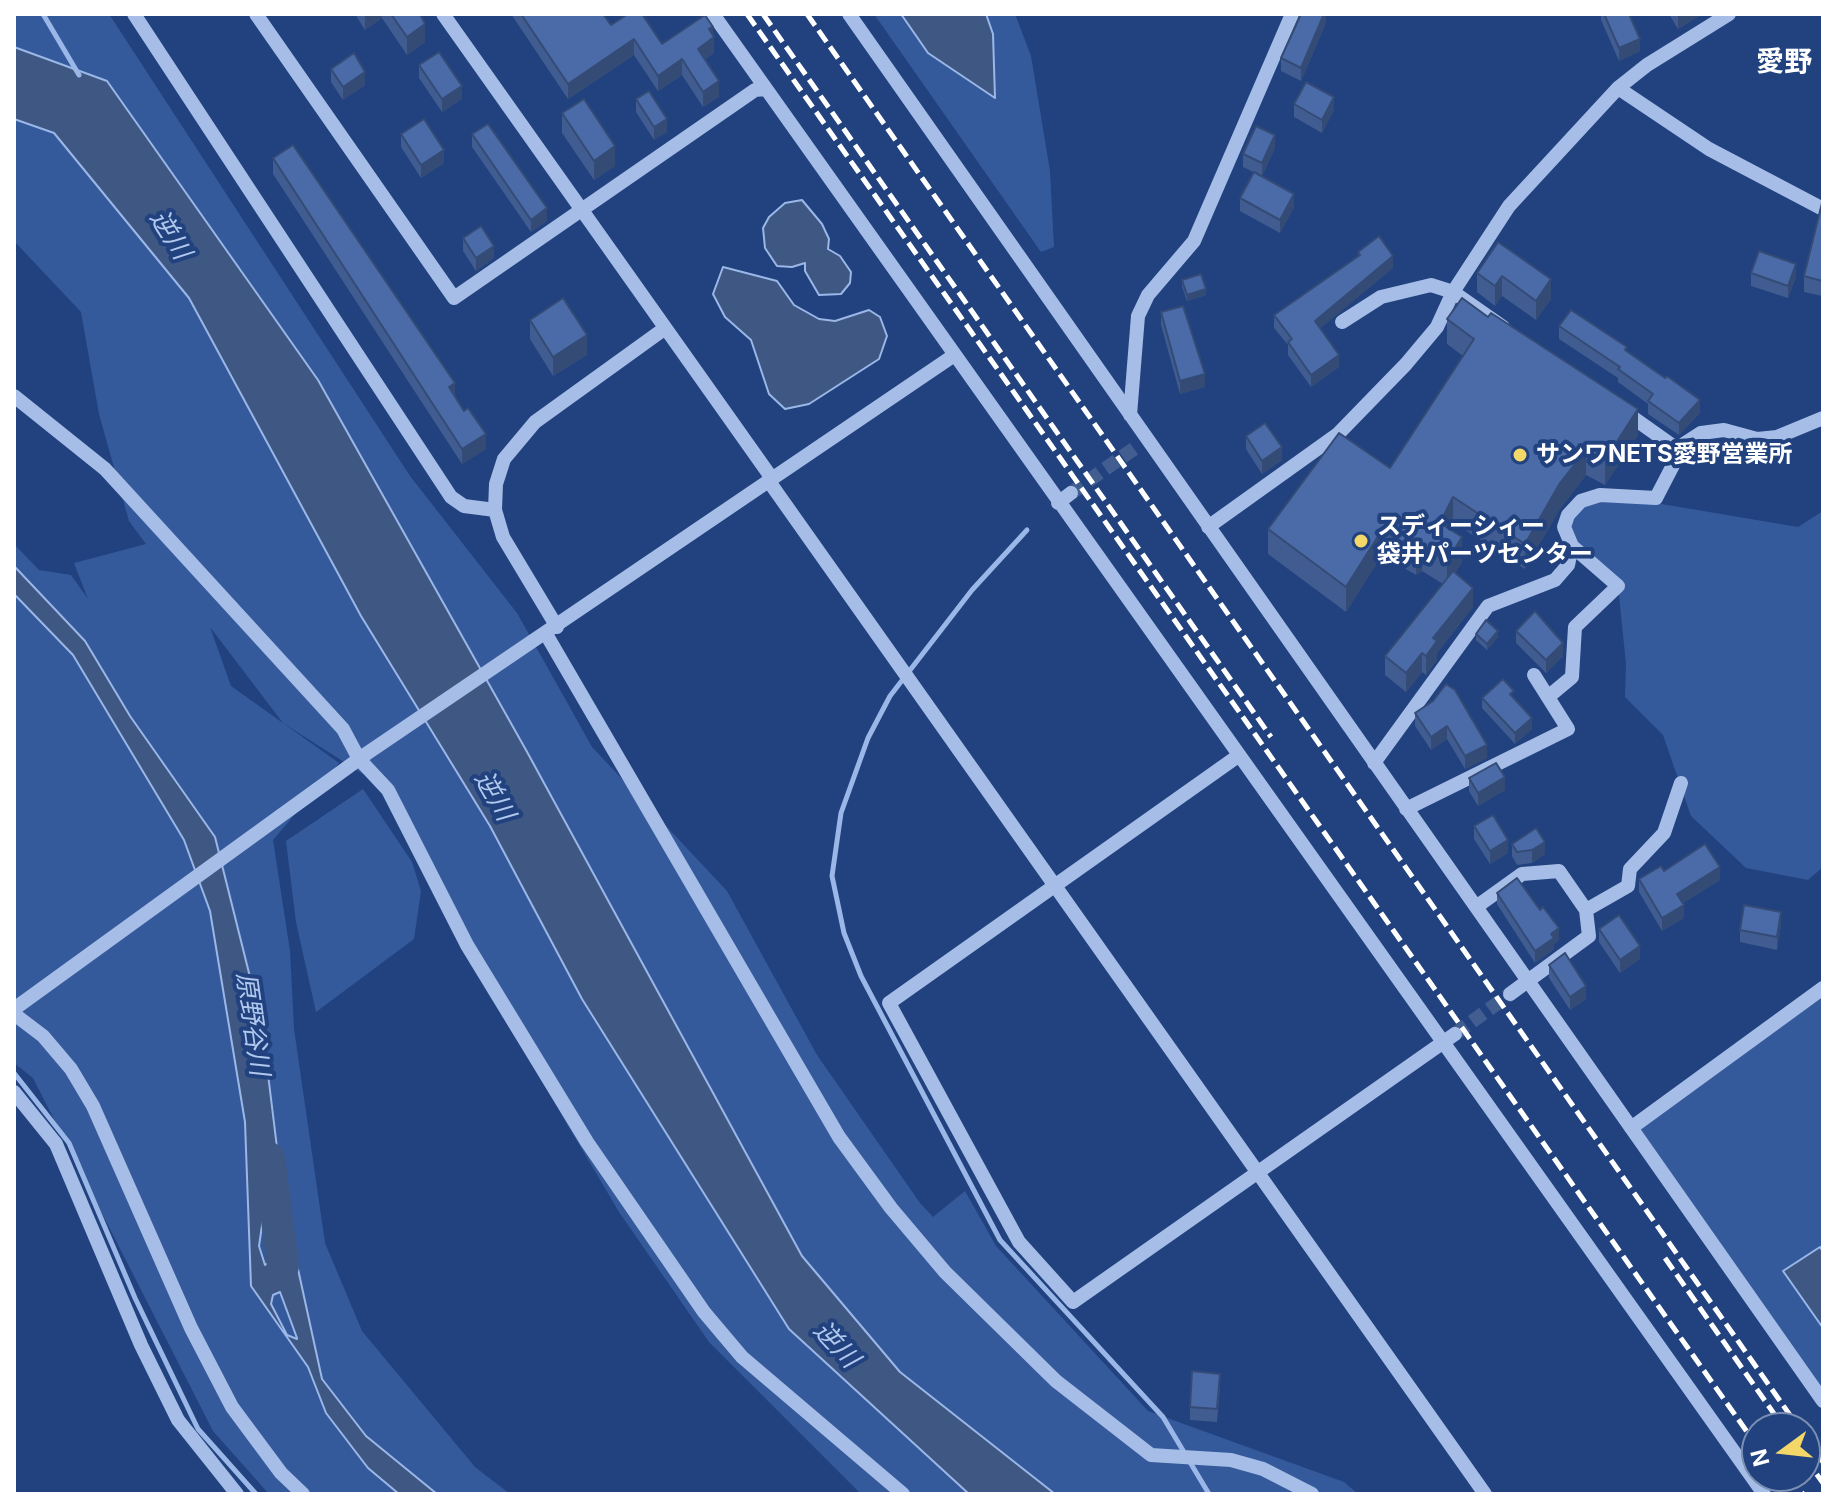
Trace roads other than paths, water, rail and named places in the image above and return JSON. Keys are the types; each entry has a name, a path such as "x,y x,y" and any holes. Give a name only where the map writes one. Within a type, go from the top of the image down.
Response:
{"street":[{"path":"134,14 451,497 464,506 495,510"},
{"path":"256,14 454,298 755,90 765,89"},
{"path":"443,14 1485,1494"},
{"path":"713,14 1238,756 1449,1038 1764,1494"},
{"path":"849,14 1130,415 1141,444 1208,527 1823,1401"},
{"path":"1130,415 1138,316 1148,295 1194,241 1292,14"},
{"path":"1208,527 1338,434 1437,327 1453,292 1509,206 1618,88 1647,65 1729,14"},
{"path":"1618,88 1709,149 1823,209"},
{"path":"1342,322 1381,297 1431,285 1453,292 1516,336"},
{"path":"664,329 519,437 504,459 496,484 495,510 503,537 547,633 839,1137 891,1208 945,1272 1056,1381 1151,1455 1231,1460 1263,1469 1312,1494"},
{"path":"303,1494 281,1473 232,1407 191,1328 93,1106 71,1069 43,1036 14,1011 359,760 953,356"},
{"path":"14,396 105,469 343,729 359,760 388,790 467,945 587,1142 704,1312 742,1357 903,1494"},
{"path":"1617,407 1680,451"},
{"path":"1548,697 1572,677 1575,627 1618,586 1572,546 1564,527 1568,515 1581,501 1600,495 1656,498 1684,444 1701,433 1724,430 1757,439 1777,437 1823,418"},
{"path":"1058,503 1071,493"},
{"path":"1374,763 1488,606 1555,580 1568,565 1572,546"},
{"path":"1406,809 1568,729 1534,675"},
{"path":"1238,756 889,1003 1019,1242 1073,1302 1449,1038"},
{"path":"1586,910 1628,886 1630,869 1664,833 1681,783"},
{"path":"1476,907 1522,874 1559,871 1586,910 1589,936 1510,994"},
{"path":"1631,1128 1823,988"},
{"path":"14,1092 56,1144 141,1345 178,1420 237,1494"}],"water":[{"path":"901,14 986,14 993,34 995,98 928,53"},
{"name":"逆川","path":"14,47 107,81 318,380 526,750 802,1256 900,1372 1055,1494 969,1494 789,1329 582,999 490,826 361,616 189,298 54,133 14,119"},
{"path":"802,200 822,224 829,239 828,249 840,256 851,272 850,283 841,294 819,295 805,271 805,263 792,267 777,266 765,248 763,228 769,217 785,203"},
{"path":"723,267 777,281 794,305 819,319 835,321 869,310 880,317 887,336 879,359 809,404 785,409 769,394 751,340 725,317 713,294"},
{"path":"14,566 85,641 130,716 215,837 262,1025 284,1205 322,1379 366,1436 437,1494 399,1494 368,1468 326,1413 308,1367 251,1286 245,1122 210,911 184,840 73,655 14,594","holes":["276,1198 273,1259 265,1265 259,1246 265,1205","280,1292 297,1338 297,1339 287,1335 271,1304 273,1295"]},
{"path":"1820,1247 1823,1252 1823,1328 1783,1271"}],"waterway":[{"path":"43,14 79,75"},
{"path":"1027,530 972,590 890,696 868,738 841,813 832,876 844,933 861,976 1000,1240 1163,1417 1209,1494"},
{"path":"14,1073 69,1143 135,1298 198,1429 256,1494"},
{"name":"原野谷川","path":"269,1158 283,1266"}],"tunnel":[{"path":"1071,493 1135,448"},
{"path":"1455,1034 1510,994"}],"railway":[{"path":"747,14 1741,1423"},
{"path":"763,14 1271,737"},
{"path":"807,14 1788,1412"},
{"path":"1665,1258 1773,1412"}],"place":[{"name":"サンワNETS愛野営業所","path":"1520,455"},
{"name":"スディーシィー 袋井パーツセンター","path":"1361,541"}],"district":[{"name":"愛野","path":"1784,63"}]}
